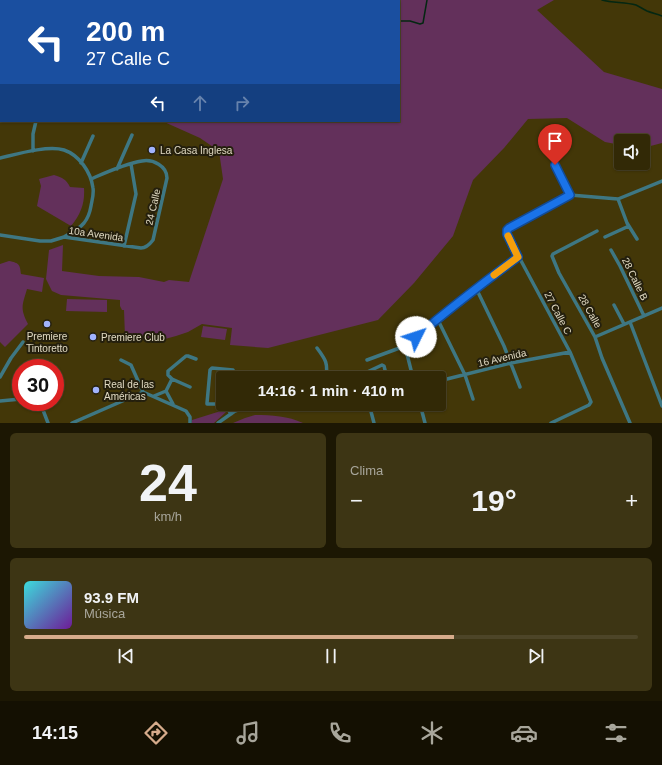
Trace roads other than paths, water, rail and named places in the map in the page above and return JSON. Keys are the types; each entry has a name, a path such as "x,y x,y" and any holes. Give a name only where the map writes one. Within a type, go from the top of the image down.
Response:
{"street":[{"path":"33,151 33,134 36,122"},
{"path":"117,169 132,135"},
{"path":"81,163 93,136"},
{"path":"0,158 44,149 64,150 75,156 85,167 93,187 93,197 89,213 85,222 77,230 64,237"},
{"name":"24 Calle","path":"131,164 147,160 156,162 166,172 167,178 153,240 151,244 144,248"},
{"path":"91,179 131,164 136,194 124,246"},
{"path":"555,165 570,195 618,199 662,181"},
{"name":"27 Calle C","path":"551,423 589,405 591,402 570,352 518,257 507,234 507,230 511,226 570,195"},
{"path":"618,199 629,226 637,239"},
{"path":"605,237 629,226"},
{"name":"28 Calle","path":"596,232 553,254 552,256 559,273 595,337 630,423"},
{"name":"10a Avenida","path":"0,235 40,242 51,241 64,237 144,248"},
{"name":"28 Calle B","path":"611,250 644,316"},
{"path":"367,360 405,346 437,318 518,257"},
{"path":"476,288 511,363 520,387"},
{"path":"614,305 624,324"},
{"path":"595,337 662,308"},
{"path":"437,318 465,374 473,399"},
{"path":"630,322 662,406"},
{"path":"0,377 11,358 23,342"},
{"path":"405,346 411,371"},
{"path":"317,348 326,361 327,371"},
{"name":"16 Avenida","path":"446,379 511,363 570,352"},
{"path":"190,387 172,380 168,376 168,372 184,357 188,356 196,359"},
{"path":"121,360 131,365 143,392"},
{"path":"369,371 382,365 384,366 385,371"},
{"path":"216,404 206,403 210,370 212,368 234,371"},
{"path":"154,396 166,391 172,380"},
{"path":"166,391 173,405"},
{"path":"72,423 143,392 186,410 191,419 190,423"},
{"path":"0,401 12,400"},
{"path":"43,411 48,423"},
{"path":"218,423 235,411"},
{"path":"371,411 374,423"},
{"path":"422,411 425,423"}],"waterway":[{"path":"400,21 410,21 420,24 423,23 427,0"},
{"path":"602,0 636,5 647,11 662,16"}],"place":[{"name":"La Casa Inglesa","path":"152,150"},
{"name":"Premiere Tintoretto","path":"47,324"},
{"name":"Premiere Club","path":"93,337"},
{"name":"Real de las Américas","path":"96,390"}]}
